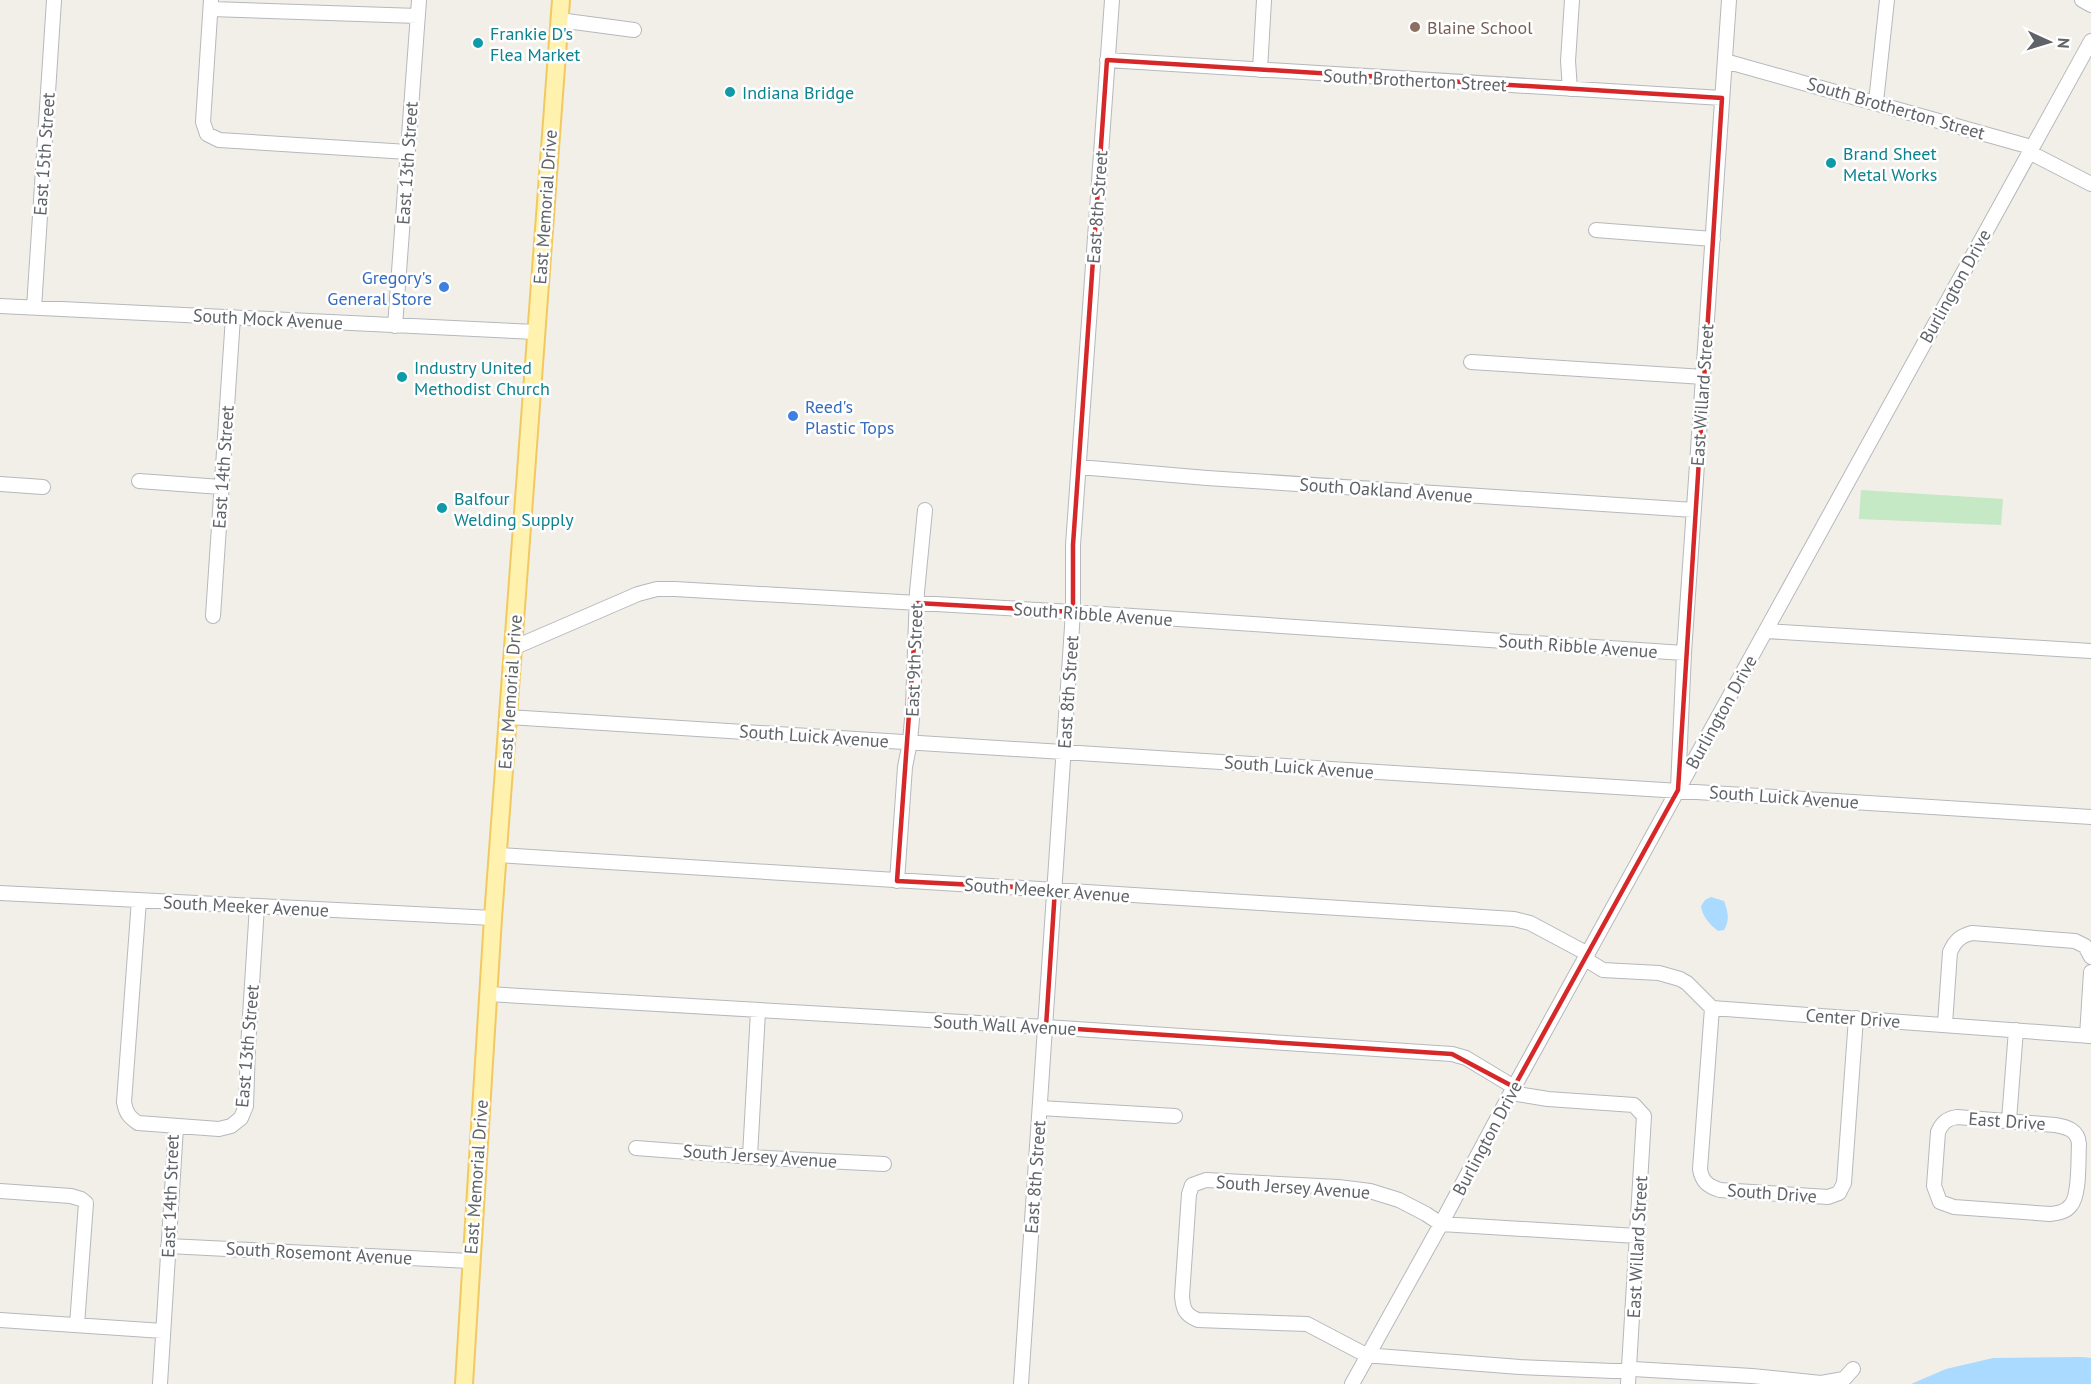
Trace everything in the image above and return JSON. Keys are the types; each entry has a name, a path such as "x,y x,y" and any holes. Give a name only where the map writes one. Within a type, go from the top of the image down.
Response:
{"main road":[{"name":"East Memorial Drive","path":"464,1384 493,918 561,0"}],"street":[{"name":"East 15th Street","path":"34,309 54,0"},
{"name":"East 13th Street","path":"395,326 419,0"},
{"name":"East 8th Street","path":"1022,1384 1073,612 1073,545 1112,0"},
{"path":"1260,70 1264,0"},
{"path":"1570,89 1568,61 1572,0"},
{"name":"East Willard Street","path":"1677,790 1684,653 1730,0"},
{"path":"1876,102 1887,0"},
{"path":"2082,0 2091,5"},
{"path":"408,152 219,140 207,134 203,122 211,5 418,16"},
{"path":"560,20 634,30"},
{"name":"Burlington Drive","path":"1352,1384 2030,149 2089,48"},
{"name":"South Brotherton Street","path":"1107,60 1722,98"},
{"name":"South Brotherton Street","path":"1725,61 1876,102 2030,149 2091,184"},
{"path":"1596,230 1713,239"},
{"name":"South Mock Avenue","path":"0,306 536,332"},
{"name":"East 14th Street","path":"213,616 233,317"},
{"path":"1471,362 1704,377"},
{"name":"South Oakland Avenue","path":"1079,467 1207,478 1694,510"},
{"path":"139,481 221,487"},
{"path":"0,484 43,487"},
{"name":"East 9th Street","path":"897,880 905,767 910,742 917,603 925,510"},
{"name":"South Ribble Avenue","path":"513,648 638,594 657,589 687,589 1684,653"},
{"path":"1766,631 2091,651"},
{"name":"South Luick Avenue","path":"508,717 2091,817"},
{"name":"South Meeker Avenue","path":"498,855 1524,920 1587,957 1603,970 1659,973 1680,979 1688,983 1712,1008"},
{"name":"South Meeker Avenue","path":"0,893 493,918"},
{"name":"East 14th Street","path":"139,900 124,1102 129,1117 138,1123 176,1127 160,1384"},
{"name":"East 13th Street","path":"176,1127 219,1129 231,1126 241,1118 246,1106 257,906"},
{"path":"1945,1024 1950,952 1953,944 1960,937 1972,933 2075,941 2085,946 2091,957"},
{"path":"2089,1036 2091,972"},
{"name":"South Wall Avenue","path":"488,994 1452,1054 1466,1058 1512,1090 1548,1099 1634,1105 1641,1111"},
{"name":"Center Drive","path":"1712,1008 2089,1036"},
{"name":"South Drive","path":"1712,1008 1700,1169 1702,1177 1708,1186 1720,1190 1812,1197 1833,1196 1839,1193 1844,1183 1856,1018"},
{"path":"750,1156 758,1011"},
{"path":"2009,1120 2016,1030"},
{"path":"1040,1108 1175,1116"},
{"name":"East Willard Street","path":"1628,1384 1644,1121 1641,1111"},
{"name":"East Drive","path":"1957,1117 2009,1120 2067,1126 2074,1131 2079,1144 2076,1193 2071,1206 2064,1211 2050,1214 1954,1207 1940,1202 1934,1186 1940,1125 1950,1118 1957,1117"},
{"name":"South Jersey Avenue","path":"636,1148 884,1164"},
{"name":"South Jersey Avenue","path":"1368,1356 1307,1324 1198,1320 1188,1315 1183,1306 1182,1296 1187,1210 1191,1188 1194,1184 1206,1180 1338,1187 1370,1191 1399,1200 1441,1224 1637,1236"},
{"path":"0,1191 71,1196 86,1203 77,1325"},
{"name":"South Rosemont Avenue","path":"168,1246 470,1261"},
{"path":"0,1320 163,1331"},
{"path":"1368,1356 1520,1367 1752,1376 1821,1383 1844,1379 1853,1369"}],"highlighted area":[{"path":"1107,60 1722,98 1678,790 1514,1087 1452,1054 1046,1027 1055,889 897,881 917,603 1073,612 1073,545"}],"green space":[{"path":"1861,490 2003,499 2001,525 1859,519"}],"water":[{"path":"1711,897 1724,901 1728,916 1724,930 1718,931 1703,913 1701,906"},
{"path":"1993,1358 2091,1358 2091,1384 1911,1384 1946,1369"}],"place":[{"name":"Blaine School","path":"1415,27"},
{"name":"Frankie D's Flea Market","path":"478,43"},
{"name":"Indiana Bridge","path":"730,92"},
{"name":"Brand Sheet Metal Works","path":"1831,163"},
{"name":"Gregory's General Store","path":"444,287"},
{"name":"Industry United Methodist Church","path":"402,377"},
{"name":"Reed's Plastic Tops","path":"793,416"},
{"name":"Balfour Welding Supply","path":"442,508"}]}
